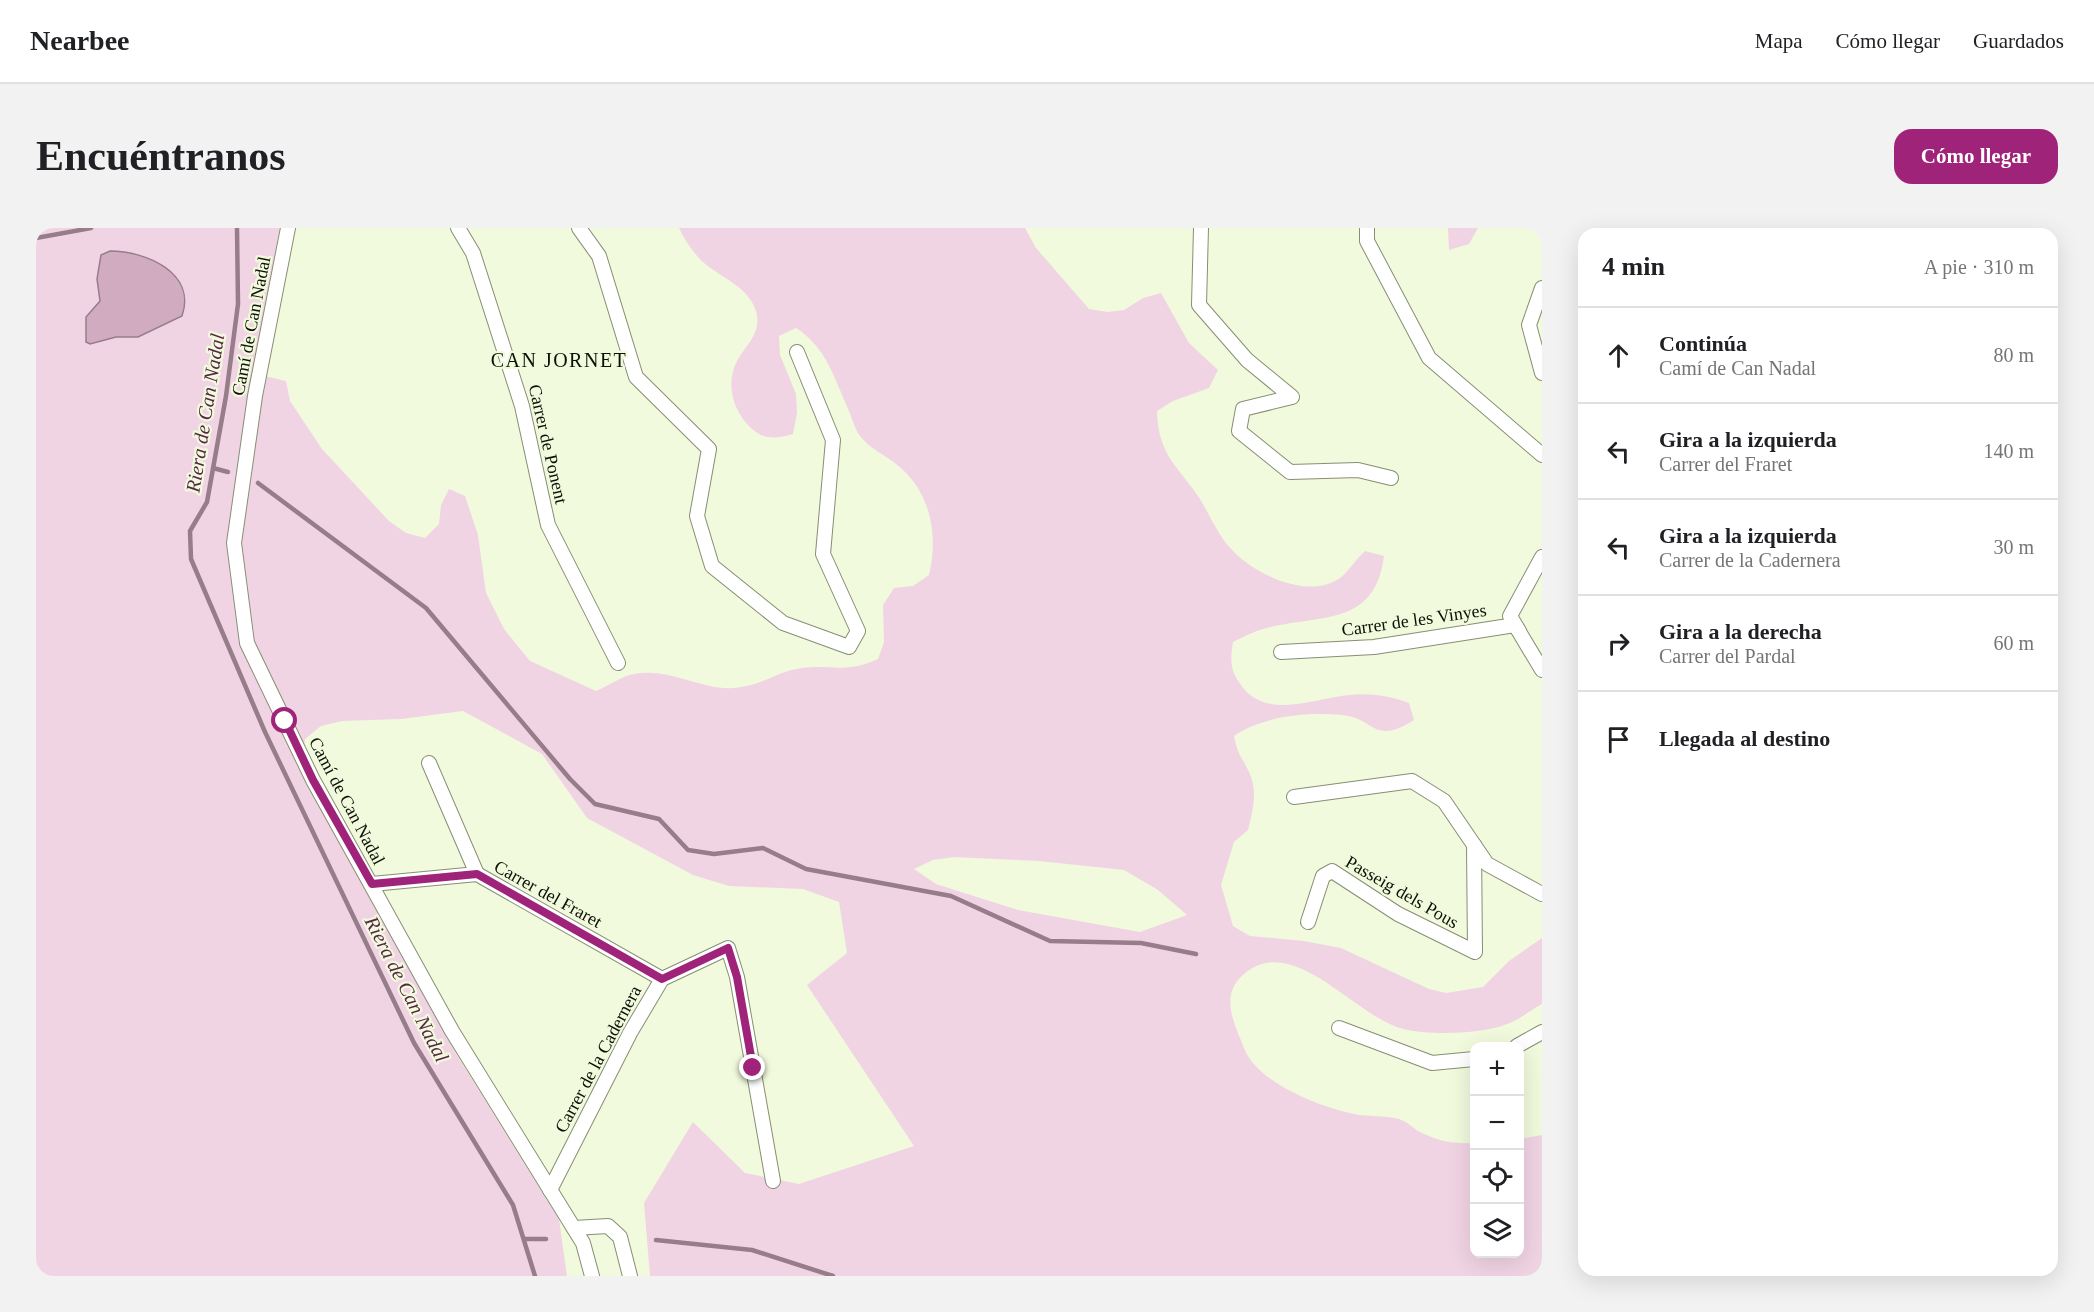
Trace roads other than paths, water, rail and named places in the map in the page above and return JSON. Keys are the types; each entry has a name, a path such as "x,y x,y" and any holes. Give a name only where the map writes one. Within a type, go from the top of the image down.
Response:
{"street":[{"name":"Camí de Can Nadal","path":"288,228 255,396 234,543 247,643 313,780 452,1031 583,1243 592,1276"},
{"name":"Carrer de Ponent","path":"458,228 473,253 522,406 548,525 618,663"},
{"path":"579,228 599,256 636,377 709,449 697,516 712,566 783,623 849,647 858,631 823,554 833,440 797,352"},
{"path":"1201,228 1199,305 1247,360 1292,397 1243,410 1239,431 1290,472 1358,470 1390,478"},
{"path":"1367,228 1367,241 1428,358 1542,454"},
{"path":"1542,288 1529,325 1542,373"},
{"path":"1542,557 1510,616 1542,670"},
{"path":"1515,625 1533,652 1542,657"},
{"name":"Carrer de les Vinyes","path":"1281,652 1374,647 1515,625"},
{"path":"429,763 477,874"},
{"path":"1294,797 1412,781 1444,801 1486,864 1542,894"},
{"name":"Passeig dels Pous","path":"1308,922 1323,876 1332,871 1398,914 1475,952 1474,845"},
{"name":"Carrer del Fraret","path":"372,884 477,874 662,979"},
{"name":"Carrer de la Cadernera","path":"550,1190 630,1033 662,979 728,948 737,977 773,1181"},
{"path":"1339,1029 1432,1063 1470,1059"},
{"path":"1524,1042 1542,1032"},
{"path":"574,1228 608,1226 620,1237 630,1276"}],"waterway":[{"path":"36,238 91,228"},
{"name":"Riera de Can Nadal","path":"237,228 238,304 226,396 207,502 190,531 191,559 265,732 414,1043 513,1205 535,1276"},
{"path":"213,468 228,472"},
{"path":"258,483 426,608 570,779 595,804 659,819 688,850 714,854 763,848 806,869 951,896 1050,941 1141,943 1196,954"},
{"path":"524,1239 546,1239"},
{"path":"656,1240 752,1250 833,1276"}],"district":[{"name":"CAN JORNET","path":"559,360"}]}
